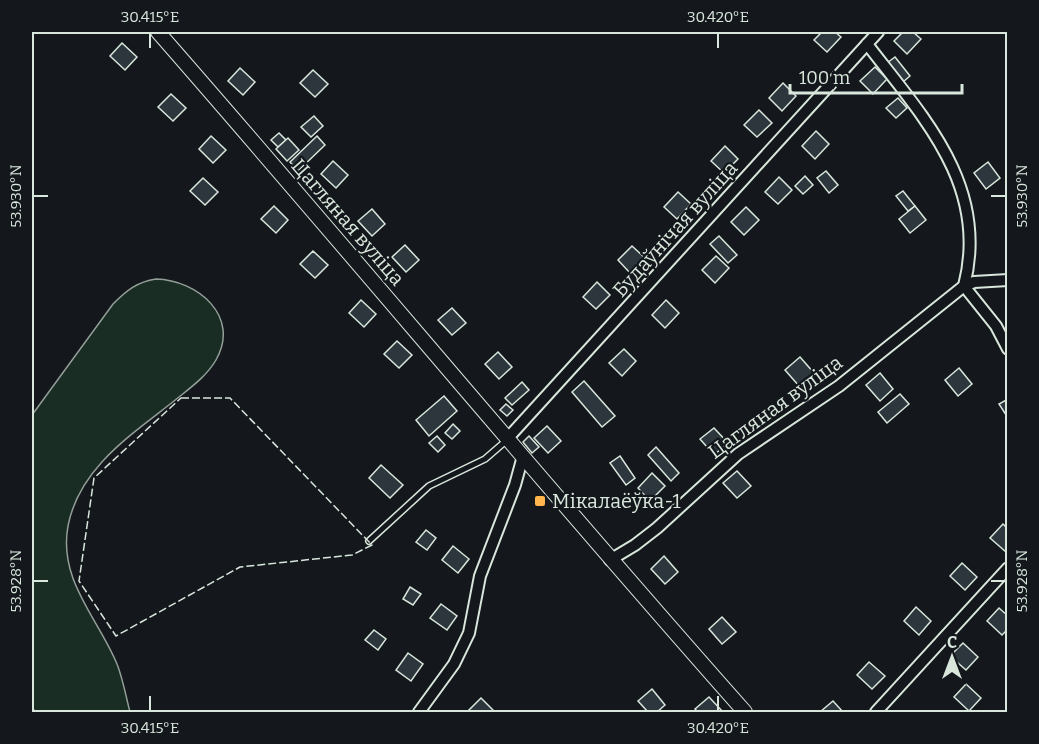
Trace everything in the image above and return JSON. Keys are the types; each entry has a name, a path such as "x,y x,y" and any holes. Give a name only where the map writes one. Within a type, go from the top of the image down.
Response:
{"street":[{"name":"Цагляная вуліца","path":"158,32 508,438 610,560 745,712"},
{"name":"Будаўнічая вуліца","path":"508,438 878,32"},
{"path":"867,44 937,137 957,174 963,193 969,250 964,286 996,326 1008,349"},
{"path":"964,286 974,282 1008,280"},
{"name":"Цагляная вуліца","path":"610,560 657,528 738,454 839,386 964,286"},
{"path":"419,712 445,675 469,633 480,576 515,485 523,456"},
{"path":"876,712 1008,568"}],"lane":[{"path":"369,541 429,486 485,459 508,438"}],"green space":[{"path":"156,279 186,286 200,293 211,303 219,315 223,329 222,344 216,360 203,377 124,440 95,470 74,505 68,526 66,546 74,581 117,664 130,712 36,712 32,708 32,415 113,304 133,287"}],"building":[{"path":"822,32 835,32 841,37 827,52 814,40"},
{"path":"903,32 913,32 921,39 907,54 894,41"},
{"path":"122,43 137,57 125,70 110,56"},
{"path":"895,57 910,76 903,82 887,63"},
{"path":"875,67 887,79 873,94 860,81"},
{"path":"240,68 255,82 243,95 228,81"},
{"path":"313,70 328,84 315,97 300,83"},
{"path":"783,83 796,96 782,111 769,98"},
{"path":"171,94 186,108 173,121 158,107"},
{"path":"898,98 907,108 896,118 886,108"},
{"path":"759,110 772,123 757,137 744,125"},
{"path":"314,116 323,126 311,137 301,127"},
{"path":"816,131 829,144 815,159 802,146"},
{"path":"279,133 286,140 278,147 271,140"},
{"path":"211,136 226,150 213,163 199,149"},
{"path":"317,136 325,145 298,171 290,162"},
{"path":"288,138 299,150 287,161 276,149"},
{"path":"725,146 738,159 724,173 711,161"},
{"path":"333,161 348,175 336,188 321,174"},
{"path":"988,162 1000,178 986,189 974,173"},
{"path":"826,171 838,185 829,193 817,178"},
{"path":"805,176 813,185 803,194 795,186"},
{"path":"779,177 792,190 778,204 765,192"},
{"path":"203,178 218,192 205,205 190,191"},
{"path":"903,191 915,206 908,211 896,196"},
{"path":"678,192 691,204 677,219 664,207"},
{"path":"274,206 288,220 276,233 261,219"},
{"path":"915,206 926,220 910,233 899,219"},
{"path":"746,207 759,220 744,235 731,222"},
{"path":"372,209 385,224 372,236 358,221"},
{"path":"719,236 737,255 728,263 710,244"},
{"path":"405,245 419,260 406,272 392,257"},
{"path":"632,246 645,258 630,273 618,260"},
{"path":"313,251 328,265 315,278 300,264"},
{"path":"716,256 729,268 715,283 702,270"},
{"path":"597,282 610,295 596,309 583,297"},
{"path":"361,300 376,314 364,327 349,313"},
{"path":"666,300 679,313 665,328 652,315"},
{"path":"452,308 466,323 452,335 438,320"},
{"path":"397,341 412,355 399,368 384,354"},
{"path":"624,349 636,361 622,376 609,363"},
{"path":"498,352 512,367 499,379 485,364"},
{"path":"800,357 814,373 799,386 785,370"},
{"path":"959,368 972,384 958,396 945,380"},
{"path":"880,373 893,389 880,401 866,385"},
{"path":"584,381 615,416 602,427 572,392"},
{"path":"522,382 529,390 512,405 505,398"},
{"path":"900,394 909,404 887,423 878,412"},
{"path":"444,396 457,411 429,436 416,420"},
{"path":"1008,399 1008,418 999,404"},
{"path":"506,404 513,410 507,416 500,410"},
{"path":"453,424 460,431 452,439 445,433"},
{"path":"547,426 561,441 548,453 534,438"},
{"path":"714,428 728,443 714,455 700,439"},
{"path":"437,436 445,445 438,452 429,443"},
{"path":"529,436 539,447 532,453 523,442"},
{"path":"656,447 679,473 671,481 648,455"},
{"path":"620,456 635,478 626,485 610,463"},
{"path":"381,465 403,485 390,498 369,478"},
{"path":"737,471 751,486 737,498 723,483"},
{"path":"652,473 665,486 650,501 638,488"},
{"path":"1003,524 1008,529 1006,552 990,538"},
{"path":"426,530 436,538 427,550 416,542"},
{"path":"453,546 469,559 458,573 442,560"},
{"path":"664,556 678,572 665,584 651,569"},
{"path":"962,563 977,577 965,590 950,576"},
{"path":"410,587 421,594 413,605 403,599"},
{"path":"441,604 457,616 447,630 430,618"},
{"path":"916,607 931,621 919,635 904,621"},
{"path":"999,608 1008,616 1008,629 1002,635 987,621"},
{"path":"722,617 736,632 722,644 709,629"},
{"path":"374,630 386,639 378,650 365,640"},
{"path":"963,643 978,657 966,670 950,656"},
{"path":"408,653 423,664 411,681 396,670"},
{"path":"869,662 885,676 872,689 857,675"},
{"path":"966,684 981,698 969,711 954,697"},
{"path":"652,689 665,705 657,712 648,712 638,701"},
{"path":"709,697 723,712 698,712 695,709"},
{"path":"481,698 494,711 467,712"},
{"path":"833,701 843,712 820,712"}],"fence":[{"path":"181,398 230,398 372,545 352,555 240,567 116,636 79,581 94,478 181,398"}],"place":[{"name":"Мікалаёўка-1","path":"540,501"}]}
